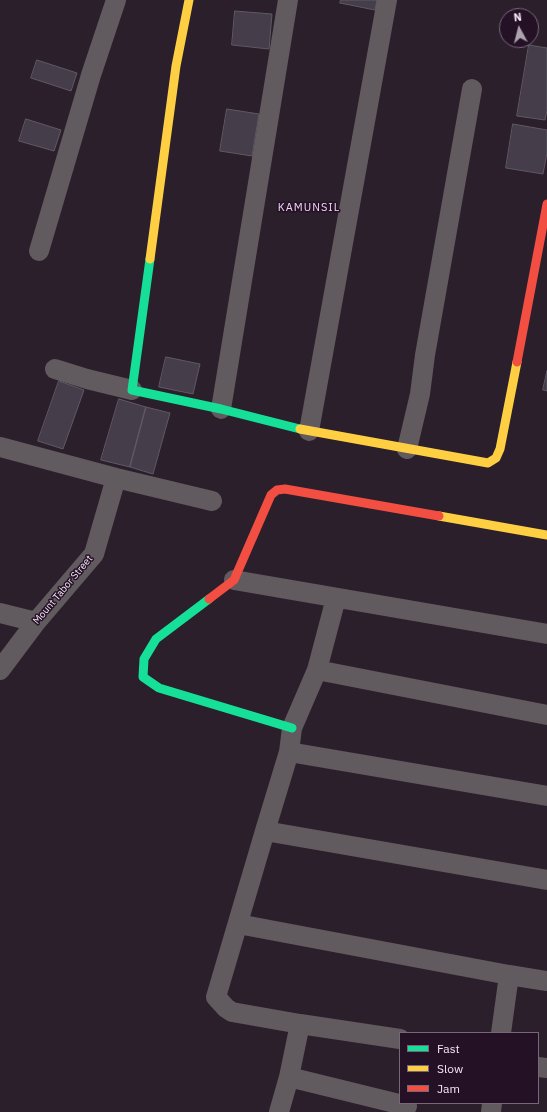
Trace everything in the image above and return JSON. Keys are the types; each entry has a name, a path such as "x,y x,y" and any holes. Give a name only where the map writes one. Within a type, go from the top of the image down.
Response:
{"street":[{"path":"39,251 91,76 116,0"},
{"path":"132,390 176,66 188,0"},
{"path":"221,409 288,0"},
{"path":"309,431 387,0"},
{"path":"407,449 420,394 425,356 472,90"},
{"path":"55,369 86,379 221,409 309,431 488,463 494,461 499,455 547,204"},
{"path":"0,447 212,502"},
{"name":"Mount Tabor Street","path":"0,670 36,622 94,554 116,478"},
{"path":"292,728 159,688 143,677 144,659 156,639 234,580 271,495 277,490 285,490 547,535"},
{"path":"234,580 547,634"},
{"path":"336,598 318,670 292,728 289,752 216,997 232,1012 399,1039"},
{"path":"0,612 36,622"},
{"path":"318,670 547,715"},
{"path":"289,752 547,796"},
{"path":"265,831 547,880"},
{"path":"238,924 547,981"},
{"path":"501,1032 509,975"},
{"path":"279,1112 289,1077 300,1024"},
{"path":"289,1077 407,1107"}],"building":[{"path":"341,0 377,0 375,10 340,3"},
{"path":"235,11 272,14 269,49 232,45"},
{"path":"539,47 547,48 547,110 545,120 517,116 528,48 539,48"},
{"path":"37,60 77,73 71,91 31,78"},
{"path":"227,109 259,114 252,156 220,151"},
{"path":"26,119 61,130 54,151 19,141"},
{"path":"513,124 547,130 547,153 543,174 506,168"},
{"path":"166,357 200,364 193,394 159,387"},
{"path":"547,371 547,391 543,390"},
{"path":"59,381 84,390 63,449 38,441"},
{"path":"119,399 146,407 130,467 101,460"},
{"path":"146,407 170,413 153,474 130,467"}],"traffic: fast":[{"path":"150,259 132,390 221,409 300,429"},
{"path":"209,599 156,639 144,659 143,677 159,688 292,728"}],"traffic: slow":[{"path":"150,259 176,66 189,0"},
{"path":"300,429 488,463 496,458 500,449 517,362"},
{"path":"439,516 547,535"}],"traffic: jam":[{"path":"517,362 547,204"},
{"path":"209,599 234,580 271,495 277,490 285,489 439,516"}],"district":[{"name":"KAMUNSIL","path":"309,208"}]}
